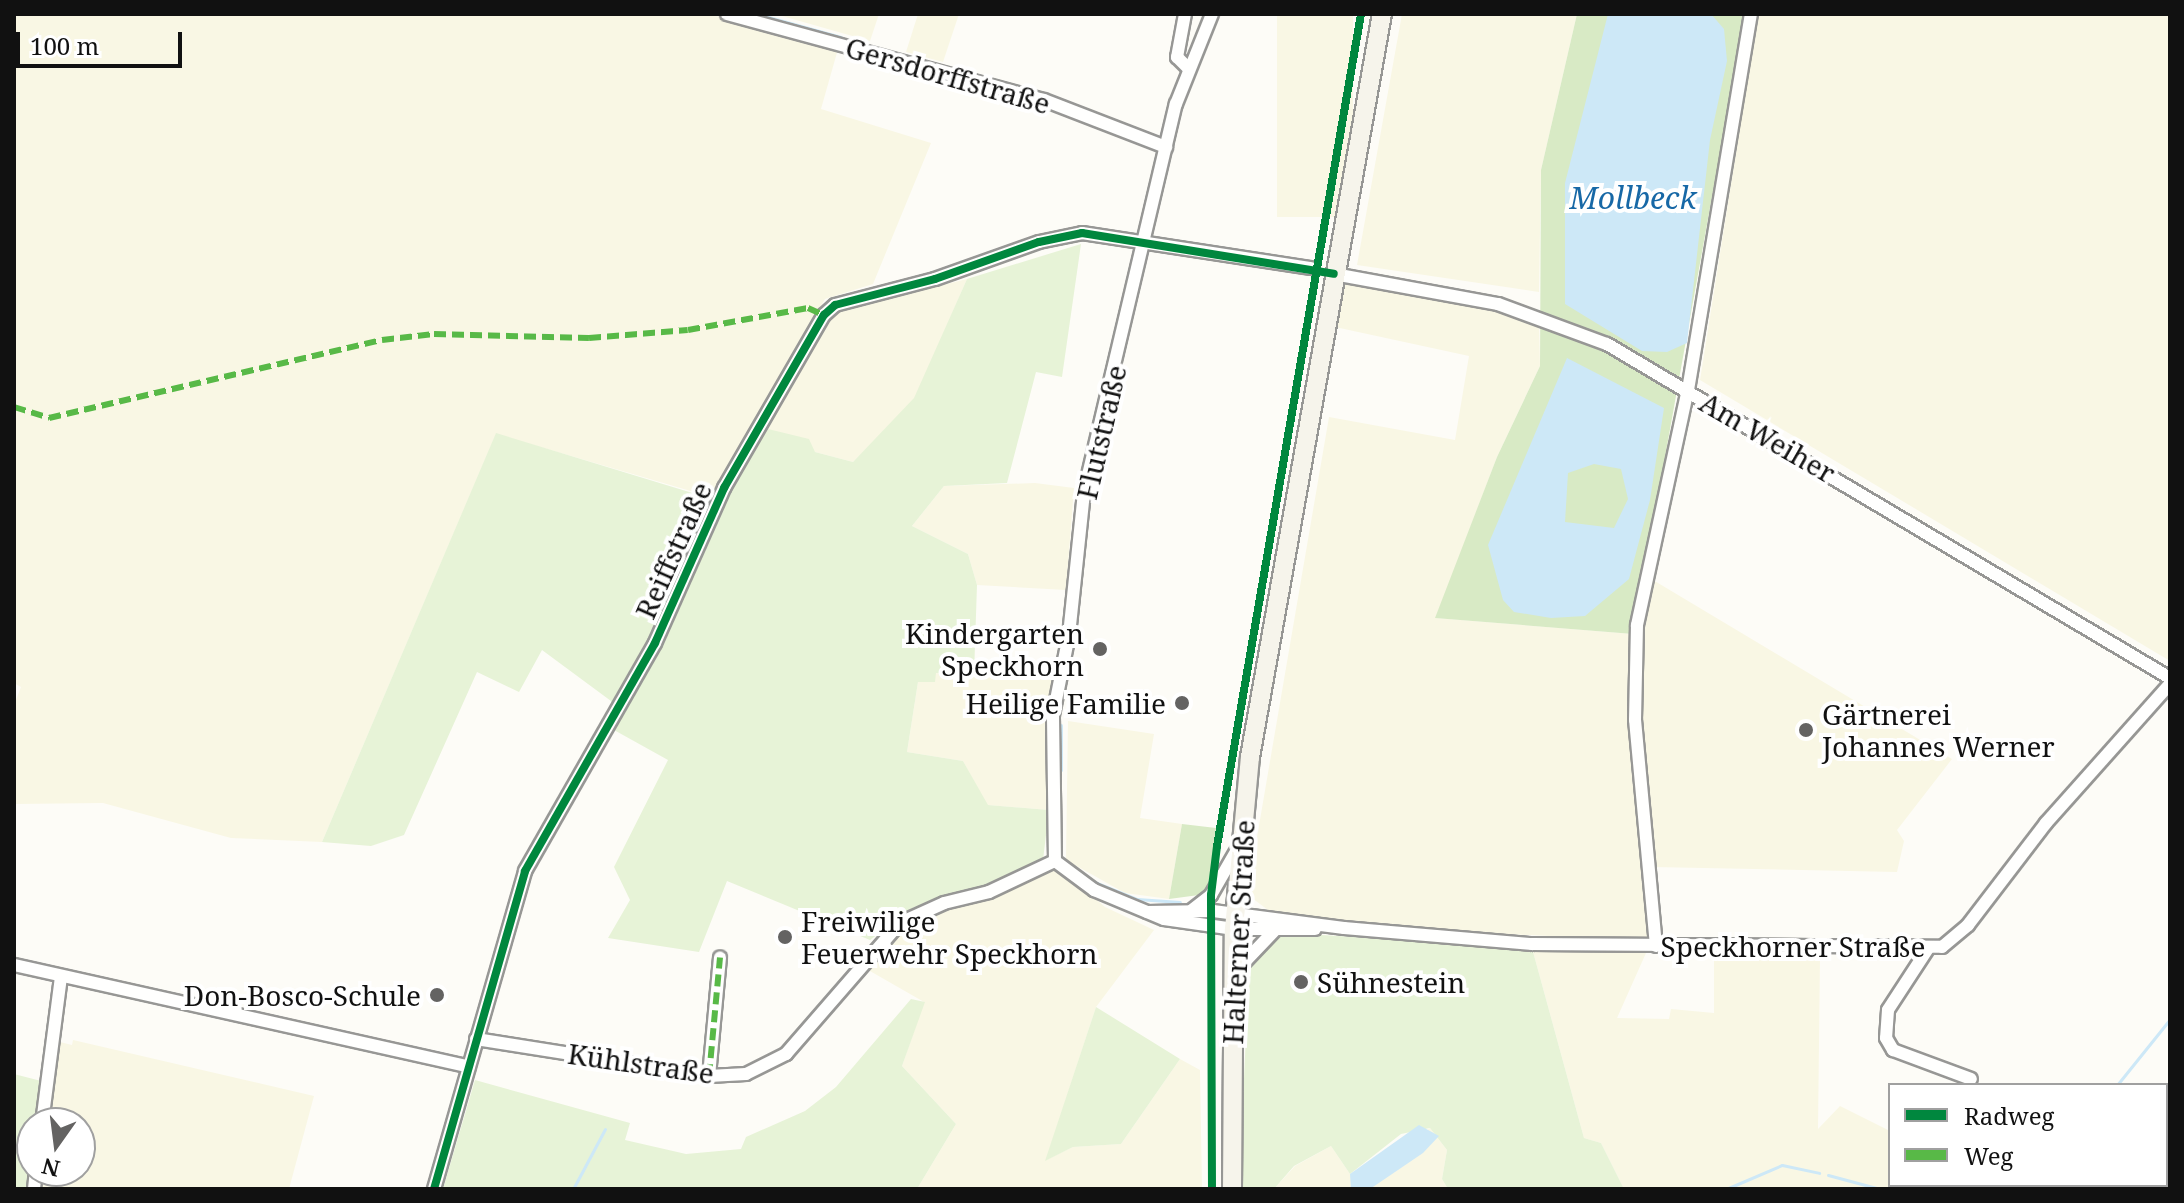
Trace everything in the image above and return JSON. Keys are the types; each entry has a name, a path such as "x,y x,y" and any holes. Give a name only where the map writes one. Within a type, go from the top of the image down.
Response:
{"main road":[{"name":"Halterner Straße","path":"1232,1189 1233,975 1240,845 1263,670 1341,275 1382,14"}],"street":[{"name":"Gersdorffstraße","path":"727,14 1044,100 1166,147"},
{"path":"1185,14 1177,57 1188,68"},
{"name":"Flutstraße","path":"1055,861 1054,702 1069,635 1084,492 1166,147 1188,68 1212,14"},
{"path":"1656,946 1634,669 1643,586 1688,390 1751,14"},
{"name":"Reiffstraße","path":"434,1189 525,871 655,643 724,488 824,315 835,305 935,279 1050,239 1082,233 1146,240 1311,268"},
{"name":"Am Weiher","path":"1341,275 1498,304 1563,324 1688,390 2170,681"},
{"name":"Speckhorner Straße","path":"1235,921 1532,944 1929,947 1957,938 2046,823 2170,681"},
{"path":"1192,910 1211,895 1240,845"},
{"path":"1055,861 1094,890 1147,912 1235,921"},
{"name":"Kühlstraße","path":"476,1039 709,1076 746,1074 786,1054 900,923 944,903 989,892 1055,861"},
{"path":"1147,912 1192,910 1235,921"},
{"name":"Speckhorner Straße","path":"1235,921 1275,930 1344,928"},
{"path":"1233,975 1275,930"},
{"path":"1929,947 1888,1010 1886,1038 1893,1050 1971,1079"},
{"path":"709,1076 720,958"},
{"path":"14,965 469,1067"},
{"path":"44,1107 61,977"}],"shaded area":[{"path":"14,14 709,14 838,49 821,109 931,143 873,284 825,299 711,497 496,434 322,842 231,838 103,803 14,804 14,705 21,687 14,683"},
{"path":"775,14 879,14 870,41"},
{"path":"918,14 959,14 943,62 906,52"},
{"path":"1277,14 1353,14 1353,217 1277,217"},
{"path":"1402,14 1577,14 1541,170 1539,292 1357,265"},
{"path":"1758,14 2170,14 2170,661 1700,380"},
{"path":"967,279 913,403 853,462 815,452 764,428 836,311"},
{"path":"1343,281 1539,320 1540,366 1497,457 1436,618 1633,634 1648,941 1367,927 1268,910 1252,898 1250,878 1329,417 1455,440 1469,356 1335,327"},
{"path":"1035,483 1074,488 1066,590 977,585 968,554 912,526 944,486"},
{"path":"1648,577 1952,759 1897,830 1904,841 1897,872 1652,867 1636,683"},
{"path":"935,673 1053,680 1049,810 987,805 963,761 907,752 918,682"},
{"path":"1068,721 1154,734 1140,818 1182,824 1169,899 1125,893 1066,860"},
{"path":"1054,864 1105,907 1154,930 1096,1007 1046,1160 1073,1147 1121,1144 1180,1059 1200,1070 1202,1189 917,1189 956,1124 902,1066 924,1002 863,967 900,926"},
{"path":"1532,948 1646,953 1617,1018 1669,1019 1671,1009 1714,1013 1714,956 1820,957 1818,1129 1840,1106 1888,1130 1888,1187 1891,1189 1624,1189 1601,1143 1584,1138"},
{"path":"73,1040 314,1096 289,1189 35,1189 96,1187 96,1107 46,1107 56,1041 72,1045"},
{"path":"2170,1096 2170,1189 1995,1189 2168,1187"},
{"path":"1430,1128 1447,1150 1442,1179 1448,1189 1274,1189 1295,1166 1331,1146 1350,1174"}],"green space":[{"path":"1577,14 1745,14 1633,634 1435,618 1497,457 1540,366 1541,170"},
{"path":"1081,244 1062,377 1036,372 1007,483 944,486 912,526 968,554 977,585 974,675 936,673 935,682 918,682 907,752 963,761 988,805 1049,810 1043,860 981,891 914,907 870,940 727,881 699,952 608,938 630,900 614,867 668,760 614,730 611,701 542,650 519,692 477,672 404,835 371,846 322,842 496,433 722,502 764,428 809,439 815,452 853,462 914,398 967,279"},
{"path":"1182,824 1216,828 1211,882 1199,895 1169,899"},
{"path":"1290,933 1532,948 1584,1138 1601,1143 1624,1189 1448,1189 1442,1179 1447,1150 1430,1128 1401,1134 1350,1174 1331,1146 1294,1166 1274,1189 1239,1189 1249,968 1273,937"},
{"path":"911,999 925,1002 902,1066 956,1124 917,1189 443,1189 475,1080 630,1123 625,1140 686,1154 741,1149 746,1137 805,1111 836,1087"},
{"path":"1096,1007 1180,1059 1121,1144 1073,1147 1045,1161"},
{"path":"14,1074 45,1082 41,1107 16,1107 16,1187 29,1187 14,1189"}],"water":[{"name":"Mollbeck","path":"1608,14 1711,14 1724,29 1727,61 1710,140 1687,343 1667,352 1642,351 1565,304 1565,183"},
{"path":"1567,358 1664,408 1650,500 1629,579 1585,616 1551,618 1514,612 1503,600 1488,545","holes":["1594,464 1621,469 1628,499 1614,528 1565,522 1568,473"]},
{"path":"1419,1125 1439,1136 1423,1153 1370,1189 1351,1189 1350,1174"}],"waterway":[{"path":"758,14 841,37"},
{"path":"1061,725 1061,770"},
{"path":"1060,782 1060,797"},
{"path":"1092,881 1137,899 1180,902"},
{"path":"2119,1083 2170,1019"},
{"path":"573,1189 605,1129"},
{"path":"1726,1189 1782,1165 1819,1173"},
{"path":"1828,1175 1880,1189"},
{"path":"1884,1189 1906,1187"}],"marked path":[{"path":"14,407 49,418 382,340 434,334 589,338 688,330 808,308 824,315"},
{"path":"709,1076 720,958"}],"cycle path":[{"path":"1212,1189 1211,895 1217,846 1361,14"},
{"path":"434,1189 525,871 655,643 724,488 824,315 835,305 935,279 1039,242 1082,233 1334,274"}],"place":[{"name":"Kindergarten Speckhorn","path":"1100,649"},
{"name":"Heilige Familie","path":"1182,703"},
{"name":"Gärtnerei Johannes Werner","path":"1806,730"},
{"name":"Freiwilige Feuerwehr Speckhorn","path":"785,937"},
{"name":"Sühnestein","path":"1301,982"},
{"name":"Don-Bosco-Schule","path":"437,995"}]}
